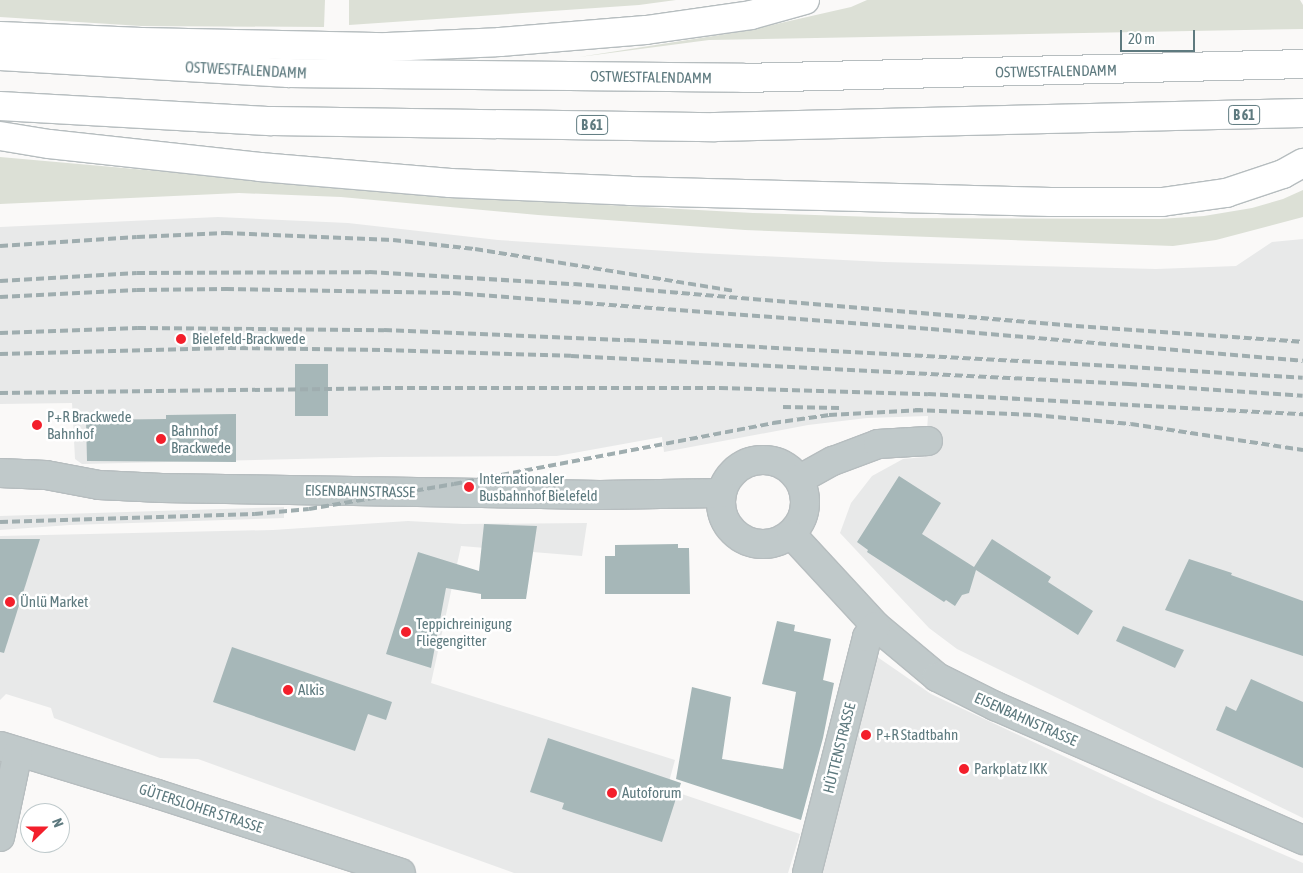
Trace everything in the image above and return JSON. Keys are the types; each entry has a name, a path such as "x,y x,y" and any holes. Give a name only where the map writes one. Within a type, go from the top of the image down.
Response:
{"highway":[{"path":"0,36 141,42 387,47 500,42 646,30 751,15 805,0"},
{"name":"OSTWESTFALENDAMM","path":"0,56 288,73 703,78 1303,64"},
{"name":"B 61","path":"0,106 272,122 715,127 1303,113"},
{"path":"0,136 49,144 260,167 450,183 630,191 1051,202 1162,202 1226,193 1283,174 1303,163"}],"street":[{"path":"800,479 833,461 878,444 928,440"},
{"path":"753,460 778,461 787,466 800,479 804,488 805,508 800,522 791,534 783,540 766,544 744,540 733,532 724,518 721,503 725,482 733,472 753,460"},
{"name":"EISENBAHNSTRASSE","path":"0,473 46,475 98,485 144,487 600,495 722,493"},
{"name":"EISENBAHNSTRASSE","path":"791,534 876,626 937,677 995,706 1303,840"},
{"name":"HÜTTENSTRASSE","path":"808,873 868,637 876,626"},
{"path":"0,837 9,749"},
{"name":"GÜTERSLOHER STRASSE","path":"9,749 401,873"}],"shaded area":[{"path":"0,0 325,0 324,27 141,26 0,17"},
{"path":"349,0 676,0 639,5 349,25"},
{"path":"867,0 1300,0 1303,5 1303,29 709,40 579,57 745,31 851,7"},
{"path":"0,157 426,195 753,213 905,218 1160,219 1204,216 1252,208 1283,199 1303,190 1303,217 1216,240 1173,246 745,230 538,215 341,197 239,193 0,204"},
{"path":"218,217 348,223 498,240 698,253 884,262 1156,269 1236,266 1272,242 1303,239 1303,818 957,649 929,628 840,533 851,503 872,476 903,459 925,457 928,416 867,418 808,425 664,452 662,437 557,456 382,457 82,464 75,459 72,403 0,404 0,227"},
{"path":"284,507 284,518 70,525 0,530 0,516"},
{"path":"408,521 463,524 587,523 582,556 461,546 431,683 675,760 667,789 800,834 788,873 514,873 198,759 160,758 54,718 51,708 6,694 0,700 0,536 273,530"},
{"path":"873,654 931,694 1155,799 1303,863 1303,873 817,873"}],"building":[{"path":"295,364 328,364 328,416 295,416"},
{"name":"Bahnhof Brackwede","path":"236,414 236,462 87,461 86,420 166,419 166,415"},
{"path":"899,476 941,503 922,534 974,567 992,539 1051,577 1048,582 1093,611 1078,635 976,570 969,593 962,595 955,606 946,600 944,602 867,552 868,550 857,542"},
{"path":"484,524 537,526 526,599 481,599 481,594 446,588 431,668 386,654 418,552 479,571"},
{"name":"Ünlü Market","path":"0,539 40,539 4,653 0,652"},
{"path":"678,544 678,548 689,548 690,594 605,594 605,556 615,556 615,545"},
{"path":"1189,559 1232,573 1231,575 1303,601 1303,656 1165,610"},
{"path":"777,621 795,625 794,631 831,639 823,680 834,683 823,738 801,820 676,779 692,687 731,697 722,759 783,769 796,692 762,684"},
{"path":"1123,626 1184,650 1175,668 1116,641"},
{"name":"Alkis","path":"232,647 392,702 386,720 368,714 355,751 213,702"},
{"path":"1251,679 1303,702 1303,768 1216,730 1226,706 1236,711"},
{"path":"548,738 681,783 662,842 562,809 564,803 530,792"}],"railway":[{"path":"0,246 225,233 393,240 475,249 734,291"},
{"path":"0,281 137,273 369,272 574,284 1076,326 1303,342"},
{"path":"0,297 137,290 226,289 453,293 931,329 1303,361"},
{"path":"0,333 138,328 384,330 627,340 1303,378"},
{"path":"0,354 228,348 384,350 571,356 1129,384 1303,396"},
{"path":"0,393 383,388 720,388 928,394 1303,414"},
{"path":"783,407 840,408"},
{"path":"915,410 1034,415 1131,424 1303,450"},
{"path":"0,522 255,514 309,509 454,484 773,423 829,415 923,410"}],"place":[{"name":"Bielefeld-Brackwede","path":"181,339"},
{"name":"P+R Brackwede Bahnhof","path":"37,425"},
{"name":"Bahnhof Brackwede","path":"161,439"},
{"name":"Internationaler Busbahnhof Bielefeld","path":"469,487"},
{"name":"Ünlü Market","path":"10,602"},
{"name":"Teppichreinigung Fliegengitter","path":"406,632"},
{"name":"Alkis","path":"288,690"},
{"name":"P+R Stadtbahn","path":"866,735"},
{"name":"Parkplatz IKK","path":"964,769"},
{"name":"Autoforum","path":"612,793"}]}
